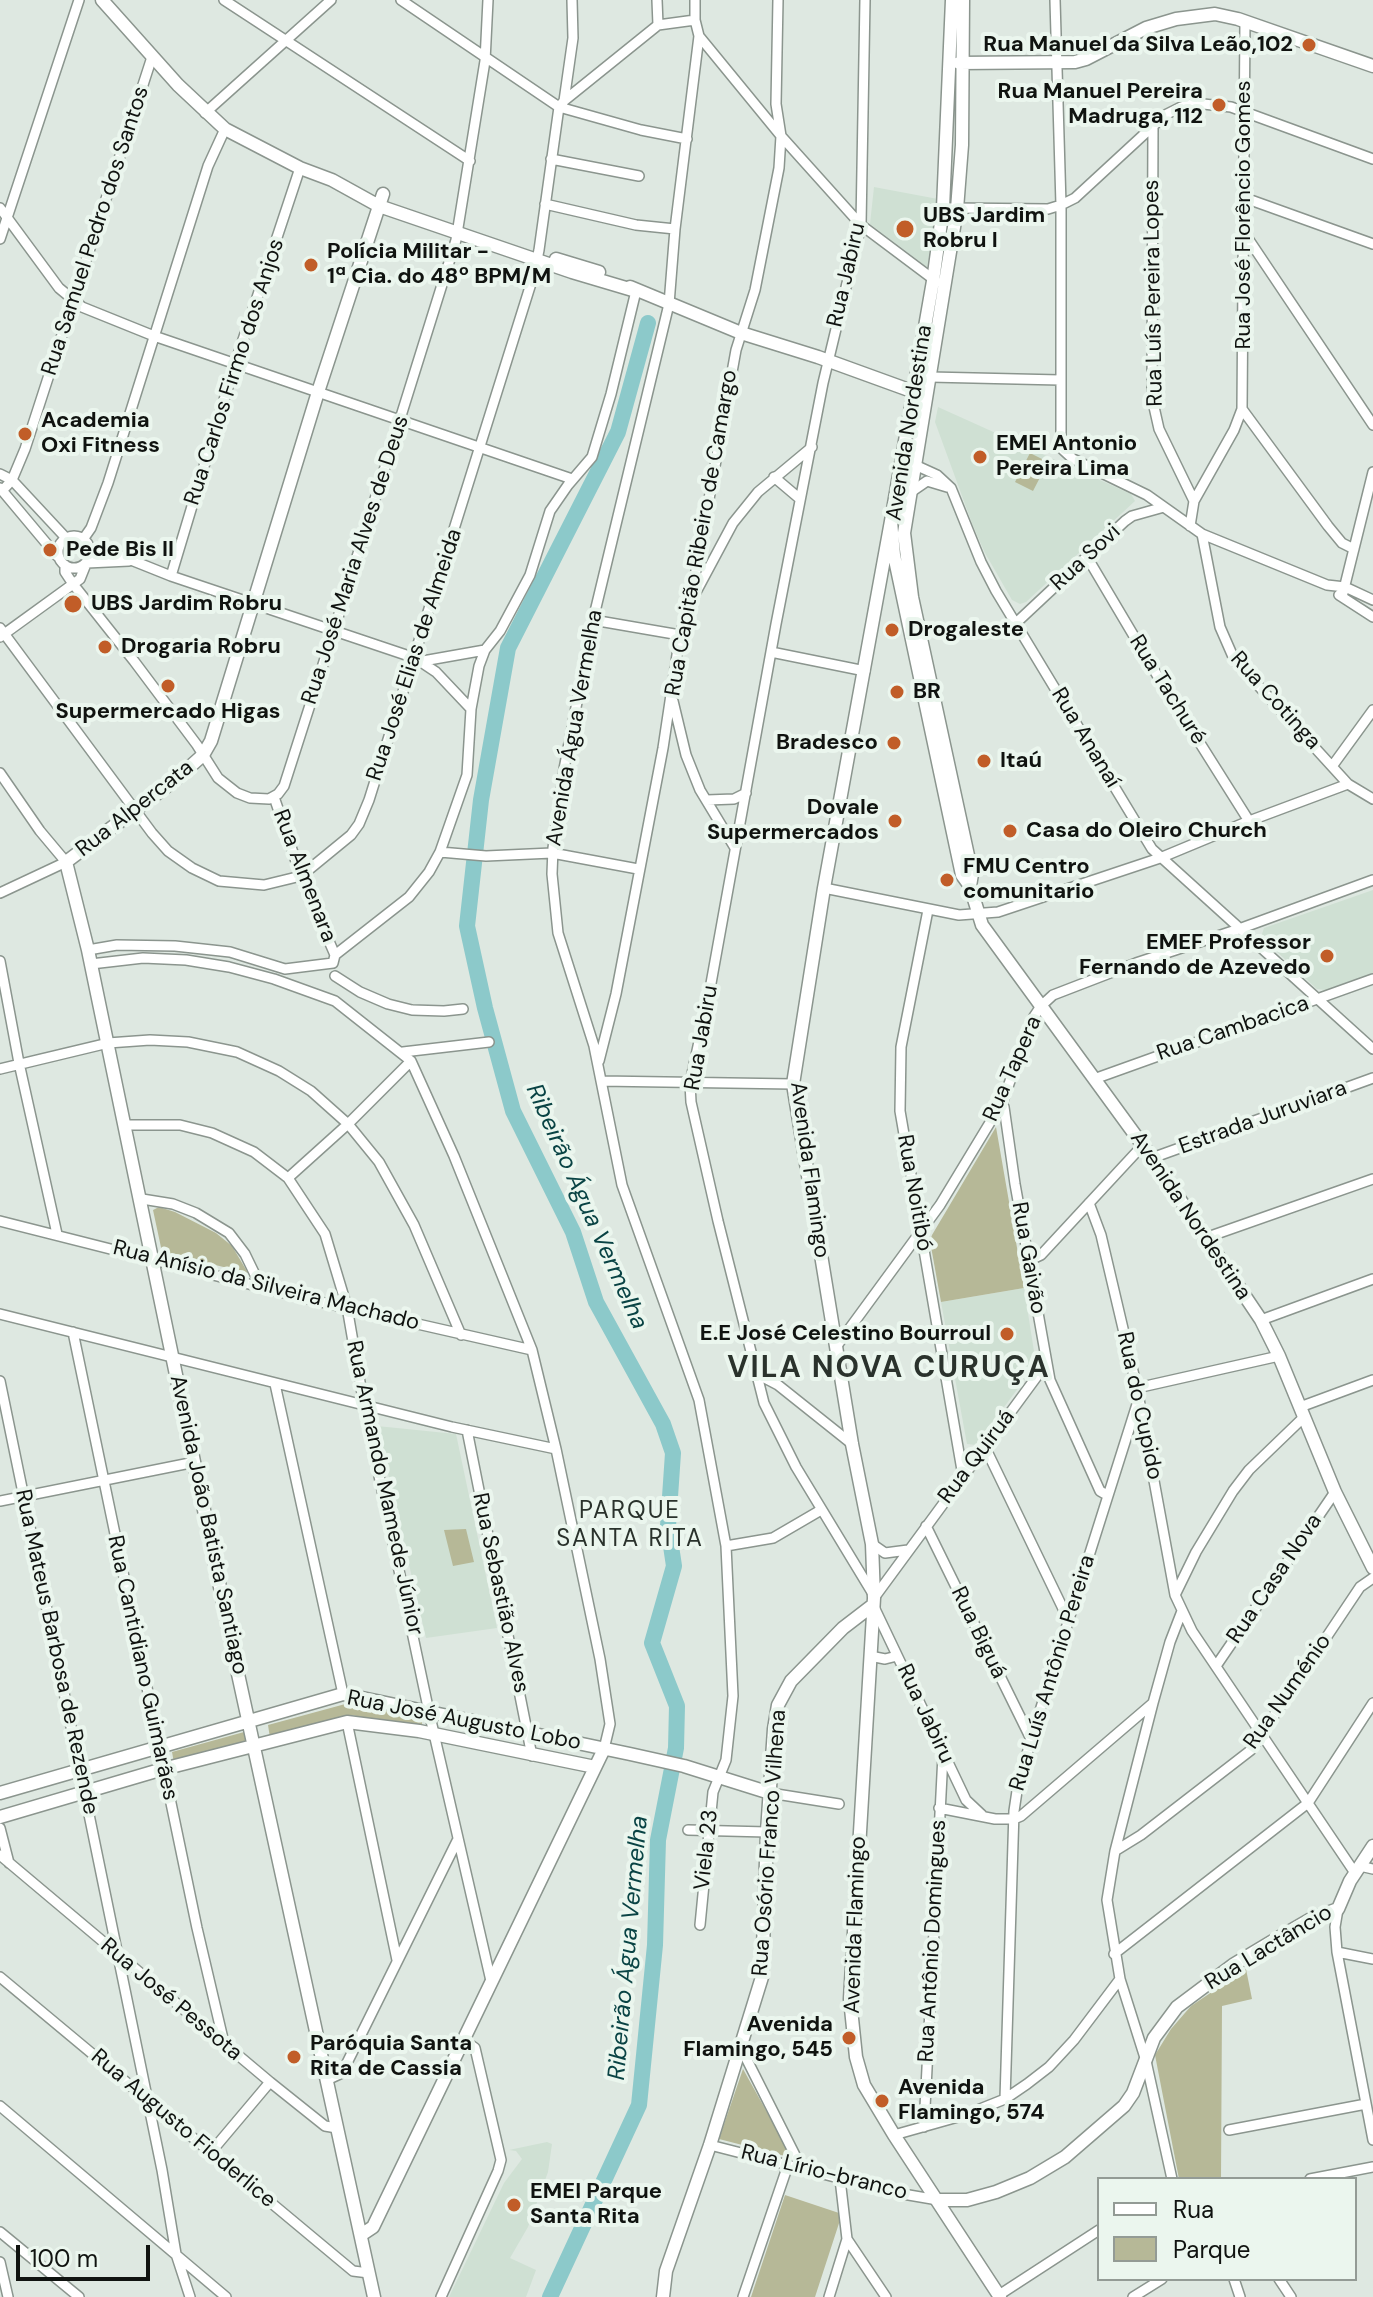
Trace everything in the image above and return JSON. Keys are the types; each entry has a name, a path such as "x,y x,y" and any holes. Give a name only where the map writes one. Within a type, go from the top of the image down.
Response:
{"street":[{"path":"0,239 79,0"},
{"path":"102,0 205,113 225,129 300,168 458,234 537,259 559,259 609,275 636,291 741,333 828,360 927,397"},
{"path":"224,0 470,161"},
{"path":"205,113 331,0"},
{"path":"401,0 562,104 641,130 687,139"},
{"name":"Rua José Maria Alves de Deus","path":"274,797 284,786 458,234 486,55 488,0"},
{"name":"Rua José Elias de Almeida","path":"1,633 168,851 192,868 219,881 252,886 301,876 340,845 359,824 419,660 537,259 573,38 572,0"},
{"path":"657,0 658,25"},
{"name":"Avenida Água Vermelha","path":"695,0 699,36 669,304 593,620 564,769 552,853 558,933 598,1064 622,1185 699,1400 726,1546 733,1696 726,1760 719,1777"},
{"name":"Rua Capitão Ribeiro de Camargo","path":"598,1064 616,994 672,698 680,635 690,604 736,350 752,300 779,168 781,136 776,104 778,0"},
{"name":"Rua Jabiru","path":"865,0 861,225 828,360 800,499 690,1083 691,1102 764,1403 796,1467 873,1599 966,1800 984,1817"},
{"name":"Avenida Nordestina","path":"905,580 904,533 930,377 940,282 952,0"},
{"name":"Avenida Nordestina","path":"963,0 962,145 957,209 913,392 891,521 962,875 970,886 984,928 1143,1145 1261,1320 1335,1492 1373,1568"},
{"path":"1055,0 1061,205 1060,444 1065,454 1147,495 1202,534 1343,592 1373,600"},
{"path":"950,62 1056,63 1086,59 1146,28 1176,19 1215,14 1245,21 1373,66"},
{"path":"562,104 658,25 695,20"},
{"name":"Rua José Florêncio Gomes","path":"1190,526 1194,501 1234,430 1242,409 1245,21"},
{"path":"699,36 781,136 861,225 940,282"},
{"name":"Rua Samuel Pedro dos Santos","path":"1,489 12,480 25,449 152,57"},
{"path":"943,208 1048,209 1061,205 1075,198 1153,124 1194,103 1244,111 1373,159"},
{"name":"Rua Luís Pereira Lopes","path":"1153,124 1152,398 1159,429 1194,501"},
{"path":"84,538 91,528 108,483 204,178 225,129"},
{"path":"551,159 639,176"},
{"name":"Rua Carlos Firmo dos Anjos","path":"171,576 235,364 300,168"},
{"path":"1245,198 1373,244"},
{"path":"203,755 211,741 318,392 381,200"},
{"path":"545,204 636,225 675,229"},
{"path":"0,208 59,288 82,307 154,336 572,479"},
{"path":"1245,234 1373,425"},
{"path":"88,950 117,945 184,947 230,952 285,969 334,959 409,897 440,852 467,775 471,709 485,650 518,601 530,575 550,511 592,457 636,291"},
{"path":"930,377 1060,380"},
{"path":"1242,409 1328,526 1342,543 1354,549"},
{"path":"690,604 733,523 758,492 812,447"},
{"path":"915,465 937,475 951,488"},
{"path":"1343,592 1373,472"},
{"path":"0,474 12,480 66,538"},
{"path":"774,477 800,499"},
{"path":"911,492 927,481 951,488"},
{"name":"Rua Ananaí","path":"951,488 981,562 1152,849 1373,1049"},
{"path":"1,489 62,562 76,568 86,563 133,561"},
{"name":"Rua Sovi","path":"1016,623 1132,516 1164,507"},
{"name":"Avenida Flamingo","path":"891,521 824,888 793,1084 852,1444 872,1544 873,1599 850,1999 856,2057 864,2085 999,2296"},
{"name":"Rua Cotinga","path":"1202,534 1220,627 1234,659 1348,784 1373,799"},
{"path":"1,633 73,584 83,574 90,548 84,538 66,538 59,545 65,572 73,584 134,661 218,778 237,793 261,799 274,797"},
{"path":"90,548 116,554 171,576 419,660 471,709"},
{"name":"Rua Tachuré","path":"1087,557 1249,821"},
{"path":"879,591 890,582 905,580"},
{"path":"1343,592 1373,617"},
{"path":"593,620 680,635"},
{"path":"419,660 485,650"},
{"path":"771,652 865,671"},
{"path":"672,698 686,755 735,848"},
{"path":"1333,765 1373,710"},
{"name":"Rua Alpercata","path":"66,862 203,755"},
{"name":"Avenida João Batista Santiago","path":"0,773 40,831 66,862 88,950 248,1720 374,2297"},
{"path":"824,888 959,915 998,912 1160,858 1348,784"},
{"path":"707,800 734,799 746,793"},
{"name":"Rua Almenara","path":"274,797 334,959 335,1001"},
{"path":"440,852 480,856 552,853 638,869"},
{"path":"0,893 66,862"},
{"name":"Rua Tapera","path":"836,1347 940,1205 1001,1103 1031,1021 1053,995 1373,880"},
{"name":"Rua Noitibó","path":"928,910 901,1047 900,1111 963,1476"},
{"path":"91,964 143,958 186,960 274,979 335,1001 403,1052 411,1061 454,1156 532,1350 556,1449 602,1671 610,1724 604,1749 373,2227 361,2235"},
{"path":"0,961 57,1234"},
{"path":"335,976 360,992 388,1004 412,1010 463,1009"},
{"name":"Rua Cambacica","path":"1094,1079 1373,979"},
{"path":"0,1069 108,1043 150,1040 188,1042 237,1052 279,1071 311,1091 348,1124 395,1186 461,1335"},
{"path":"403,1052 489,1042"},
{"path":"288,1178 411,1061"},
{"name":"Estrada Juruviara","path":"1152,1158 1373,1078"},
{"path":"601,1081 793,1084"},
{"name":"Rua Gaivão","path":"1001,1103 1050,1380 1100,1491 1107,1495"},
{"name":"Rua Armando Mamede Júnior","path":"125,1125 180,1125 212,1133 254,1152 288,1178 325,1234 347,1307 364,1405 429,1712 491,1981"},
{"path":"1028,1261 1041,1255 1143,1145"},
{"path":"1205,1238 1373,1179"},
{"path":"142,1199 173,1204 196,1213 229,1233 245,1254 261,1287"},
{"name":"Rua do Cupido","path":"1089,1203 1101,1235 1138,1393 1175,1595 1216,1666 1308,1803 1363,1869"},
{"name":"Rua Anísio da Silveira Machado","path":"0,1221 261,1287 532,1350"},
{"path":"1261,1320 1373,1279"},
{"path":"0,1314 275,1384 556,1449"},
{"name":"Rua Cantidiano Guimarães","path":"73,1332 163,1769 224,2043"},
{"path":"1138,1393 1279,1356"},
{"name":"Rua Quiruá","path":"873,1599 1046,1364"},
{"path":"757,1374 778,1385 852,1444"},
{"path":"1175,1595 1196,1552 1233,1491 1302,1412 1373,1380"},
{"name":"Rua Mateus Barbosa de Rezende","path":"0,1381 162,2170 176,2254 190,2297"},
{"path":"275,1384 343,1694"},
{"name":"Rua Luís Antônio Pereira","path":"1005,2099 1017,1791 1138,1393"},
{"name":"Rua Sebastião Alves","path":"467,1430 532,1756"},
{"path":"985,1447 1068,1619"},
{"path":"0,1501 195,1462"},
{"name":"Rua Casa Nova","path":"1216,1666 1335,1492"},
{"path":"726,1546 773,1538 821,1510"},
{"name":"Rua Biguá","path":"926,1526 1031,1739"},
{"path":"872,1544 885,1553 908,1550"},
{"name":"Rua Numénio","path":"1115,1851 1141,1835 1251,1750 1360,1587 1373,1578"},
{"name":"Rua Osório Franco Vilhena","path":"663,2297 666,2271 710,2145 765,1962 767,1832 774,1729 781,1696 791,1681 873,1599"},
{"path":"1172,2177 1146,2061 1114,1954 1107,1900 1115,1851 1153,1703 1182,1611"},
{"path":"870,1656 885,1659 897,1656"},
{"name":"Rua José Augusto Lobo","path":"0,1793 343,1694 684,1766 770,1793 839,1804"},
{"path":"939,1808 1014,1819 1028,1811 1153,1703"},
{"path":"1114,1954 1308,1803 1373,1703"},
{"path":"347,1722 397,1960"},
{"name":"Rua José Augusto Lobo","path":"0,1817 163,1769 347,1722 434,1735 595,1767"},
{"name":"Rua Antônio Domingues","path":"924,2127 943,1755"},
{"name":"Viela 23","path":"700,1925 713,1792 719,1777"},
{"path":"0,1828 9,1863"},
{"path":"688,1830 767,1832"},
{"path":"327,2080 342,2073 457,1841"},
{"name":"Rua Lactâncio","path":"938,2200 967,2200 996,2192 1030,2178 1065,2157 1124,2106 1133,2093 1154,2038 1177,2007 1233,1965 1311,1919 1338,1909 1363,1869 1373,1846"},
{"name":"Rua José Pessota","path":"0,1855 197,2023 325,2126 337,2128"},
{"path":"1338,1909 1335,1927 1337,1952 1373,2140"},
{"path":"89,1931 103,1930 111,1923"},
{"path":"1337,1952 1373,1959"},
{"name":"Rua Augusto Fioderlice","path":"0,1977 353,2271 369,2273"},
{"path":"125,1990 144,1978"},
{"path":"894,2135 1005,2099 1049,2067 1074,2040 1120,1979"},
{"path":"197,2023 209,2013 213,2003"},
{"path":"441,2297 501,2160 475,2048 464,2040"},
{"path":"741,2048 802,2169"},
{"path":"211,2152 270,2082"},
{"path":"1229,2130 1366,2104"},
{"path":"0,2106 226,2297"},
{"name":"Rua Lírio-branco","path":"710,2145 840,2179 938,2200"},
{"path":"743,2297 788,2165"},
{"path":"1320,2177 1373,2167"},
{"path":"829,2297 847,2239 840,2179"},
{"path":"999,2296 1097,2231"},
{"path":"0,2232 79,2297"},
{"path":"847,2239 886,2297"},
{"path":"0,2262 8,2297"},
{"path":"1133,2297 1159,2281"}],"shaded area":[{"name":"UBS Jardim Robru I","path":"874,187 938,199 927,267 870,224"},
{"path":"938,407 1131,494 1135,501 1026,602 1020,604 1012,600 973,526 935,422"},
{"name":"EMEF Professor Fernando de Azevedo","path":"1373,890 1373,973 1326,990 1317,989 1261,937 1264,928"},
{"path":"1024,1288 1036,1364 976,1445 967,1444 941,1302"},
{"path":"377,1426 456,1434 497,1628 426,1638"},
{"path":"547,2142 552,2144 548,2172 528,2227 510,2258 536,2270 526,2297 449,2297 504,2183 522,2159 516,2151 509,2150"}],"green space":[{"path":"1030,453 1048,462 1033,491 1015,482"},
{"path":"996,1127 1024,1288 941,1302 930,1241"},
{"path":"159,1207 216,1233 232,1246 248,1273 162,1252 153,1210"},
{"path":"466,1529 474,1562 453,1566 444,1530"},
{"path":"349,1703 420,1714 423,1728 351,1715 270,1738 268,1725"},
{"path":"244,1732 246,1744 174,1763 172,1752"},
{"path":"1246,1969 1252,1999 1222,2006 1221,2177 1179,2177 1155,2055 1171,2029 1191,2006"},
{"path":"743,2069 788,2150 789,2157 719,2139"},
{"path":"785,2195 842,2214 815,2297 751,2297"}],"waterway":[{"name":"Ribeirão Água Vermelha","path":"550,2297 639,2105 655,1945 658,1840 676,1748 677,1706 652,1643 674,1566 668,1526 673,1453 663,1424 596,1302 573,1232 513,1111 467,926 481,800 508,648 618,432 648,323"}],"place":[{"name":"Rua Manuel da Silva Leão,102","path":"1309,45"},
{"name":"Rua Manuel Pereira Madruga, 112","path":"1219,105"},
{"name":"UBS Jardim Robru I","path":"905,229"},
{"name":"Polícia Militar - 1ª Cia. do 48º BPM/M","path":"311,265"},
{"name":"Academia Oxi Fitness","path":"25,434"},
{"name":"EMEI Antonio Pereira Lima","path":"980,457"},
{"name":"Pede Bis II","path":"50,550"},
{"name":"UBS Jardim Robru","path":"73,604"},
{"name":"Drogaleste","path":"892,630"},
{"name":"Drogaria Robru","path":"105,647"},
{"name":"Supermercado Higas","path":"168,686"},
{"name":"BR","path":"897,692"},
{"name":"Bradesco","path":"894,743"},
{"name":"Itaú","path":"984,761"},
{"name":"Dovale Supermercados","path":"895,821"},
{"name":"Casa do Oleiro Church","path":"1010,831"},
{"name":"FMU Centro comunitario","path":"947,880"},
{"name":"EMEF Professor Fernando de Azevedo","path":"1327,956"},
{"name":"E.E José Celestino Bourroul","path":"1007,1334"},
{"name":"Avenida Flamingo, 545","path":"849,2038"},
{"name":"Paróquia Santa Rita de Cassia","path":"294,2057"},
{"name":"Avenida Flamingo, 574","path":"882,2101"},
{"name":"EMEI Parque Santa Rita","path":"514,2205"}],"district":[{"name":"VILA NOVA CURUÇA","path":"889,1369"},
{"name":"PARQUE SANTA RITA","path":"630,1526"}]}
